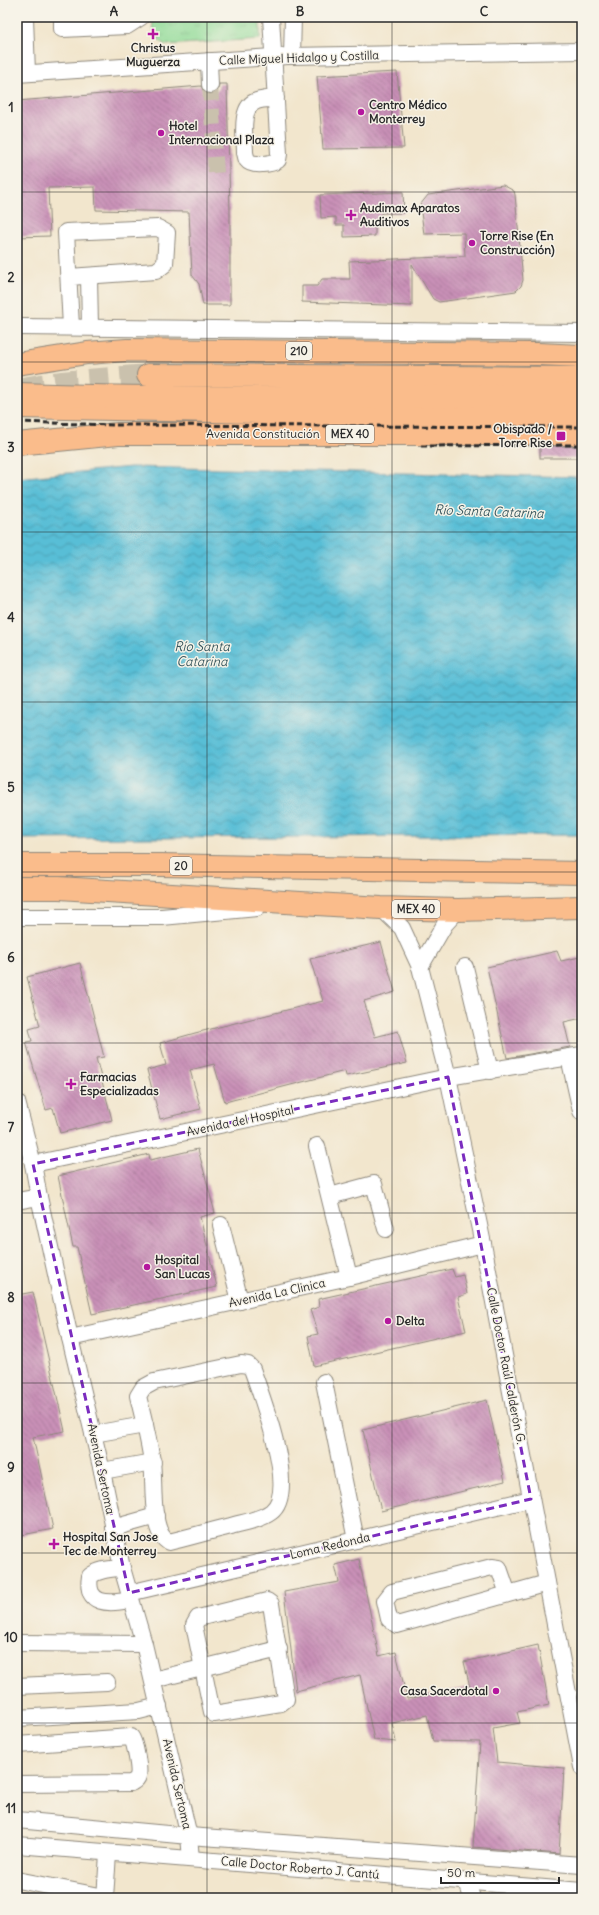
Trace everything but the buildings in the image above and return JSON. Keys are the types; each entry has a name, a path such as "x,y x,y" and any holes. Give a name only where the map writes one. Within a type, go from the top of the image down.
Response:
{"highway":[{"name":"210","path":"17,364 88,353 127,350 582,356"},
{"path":"17,358 38,360"},
{"path":"148,375 582,378"},
{"path":"17,394 136,398 354,398 582,394"},
{"name":"Avenida Constitución","path":"17,444 118,434 582,434"},
{"name":"20","path":"17,865 345,868"},
{"path":"17,888 59,888 284,876 345,868 457,872 582,873"},
{"path":"59,888 313,903"},
{"name":"MEX 40","path":"313,903 381,908 458,910 582,908"}],"main road":[{"name":"Avenida Constitución","path":"17,408 362,415 582,413"}],"street":[{"path":"22,74 26,17"},
{"path":"62,17 62,29 127,26 141,17"},
{"path":"271,17 275,57 276,98"},
{"path":"292,56 293,17"},
{"name":"Calle Miguel Hidalgo y Costilla","path":"22,74 292,56 582,51"},
{"path":"209,61 210,85"},
{"path":"69,277 156,271 165,264 167,233 158,228 66,232 71,327"},
{"path":"89,276 90,327"},
{"path":"17,327 582,333"},
{"path":"17,917 162,917 313,903"},
{"name":"Calle Doctor Raúl Calderón G.","path":"381,908 402,928 420,967 448,1077 483,1244 582,1767"},
{"path":"420,967 445,924 458,910"},
{"path":"465,967 490,1071"},
{"path":"576,1056 582,1111"},
{"name":"Avenida del Hospital","path":"33,1164 448,1077 576,1056"},
{"name":"Avenida Sertoma","path":"17,1102 33,1164 70,1338 94,1434 122,1568 144,1644 189,1836 191,1859"},
{"path":"317,1146 350,1277"},
{"path":"330,1196 374,1184 386,1229"},
{"path":"17,1201 39,1197"},
{"path":"221,1225 240,1301"},
{"name":"Avenida La Clinica","path":"70,1338 350,1277 483,1244"},
{"path":"241,1364 248,1365 252,1369 274,1435 280,1466 280,1499 272,1511 258,1519 169,1542 164,1540 161,1536 154,1504 152,1462 145,1425 138,1396 143,1388 154,1382 241,1364"},
{"path":"324,1382 356,1540"},
{"path":"94,1434 145,1425"},
{"path":"102,1471 152,1462"},
{"name":"Loma Redonda","path":"129,1596 531,1499"},
{"path":"113,1528 156,1516"},
{"path":"508,1594 499,1568 492,1567 392,1592 385,1601 389,1619 397,1625 508,1594 547,1583"},
{"path":"122,1568 106,1569 97,1572 90,1576 89,1584 94,1598 104,1603 115,1603 129,1596"},
{"path":"267,1601 271,1604 286,1697 285,1701 281,1703 214,1714 212,1712 203,1668 194,1625 196,1619 267,1601"},
{"path":"17,1643 144,1644"},
{"path":"153,1680 279,1649"},
{"path":"17,1686 107,1682"},
{"path":"17,1718 139,1711 159,1706"},
{"path":"17,1745 131,1737 134,1742 138,1775 136,1780 131,1783 17,1784"},
{"name":"Calle Doctor Roberto J. Cantú","path":"17,1820 189,1836 582,1865"},
{"name":"Calle Doctor Roberto J. Cantú","path":"17,1845 108,1854 191,1859 467,1882 562,1894 582,1891"},
{"path":"17,1880 105,1897 108,1854"},
{"path":"467,1882 472,1898"}],"highlighted area":[{"path":"448,1077 531,1499 129,1593 33,1164"}],"green space":[{"path":"153,17 260,17 260,39 165,45 154,33"}],"water":[{"name":"Río Santa Catarina","path":"131,467 582,477 582,835 17,839 17,478"}],"tunnel":[{"path":"210,85 216,173"},
{"path":"22,388 61,382 148,375"}],"railway":[{"path":"17,422 115,425 582,427"},
{"path":"421,446 582,445"}],"place":[{"name":"Christus Muguerza","path":"153,34"},
{"name":"Centro Médico Monterrey","path":"361,112"},
{"name":"Hotel Internacional Plaza","path":"161,133"},
{"name":"Audimax Aparatos Auditivos","path":"351,215"},
{"name":"Torre Rise (En Construcción)","path":"472,243"},
{"name":"Obispado / Torre Rise","path":"561,436"},
{"name":"Farmacias Especializadas","path":"71,1084"},
{"name":"Hospital San Lucas","path":"147,1267"},
{"name":"Delta","path":"388,1321"},
{"name":"Hospital San Jose Tec de Monterrey","path":"54,1544"},
{"name":"Casa Sacerdotal","path":"496,1691"}]}
